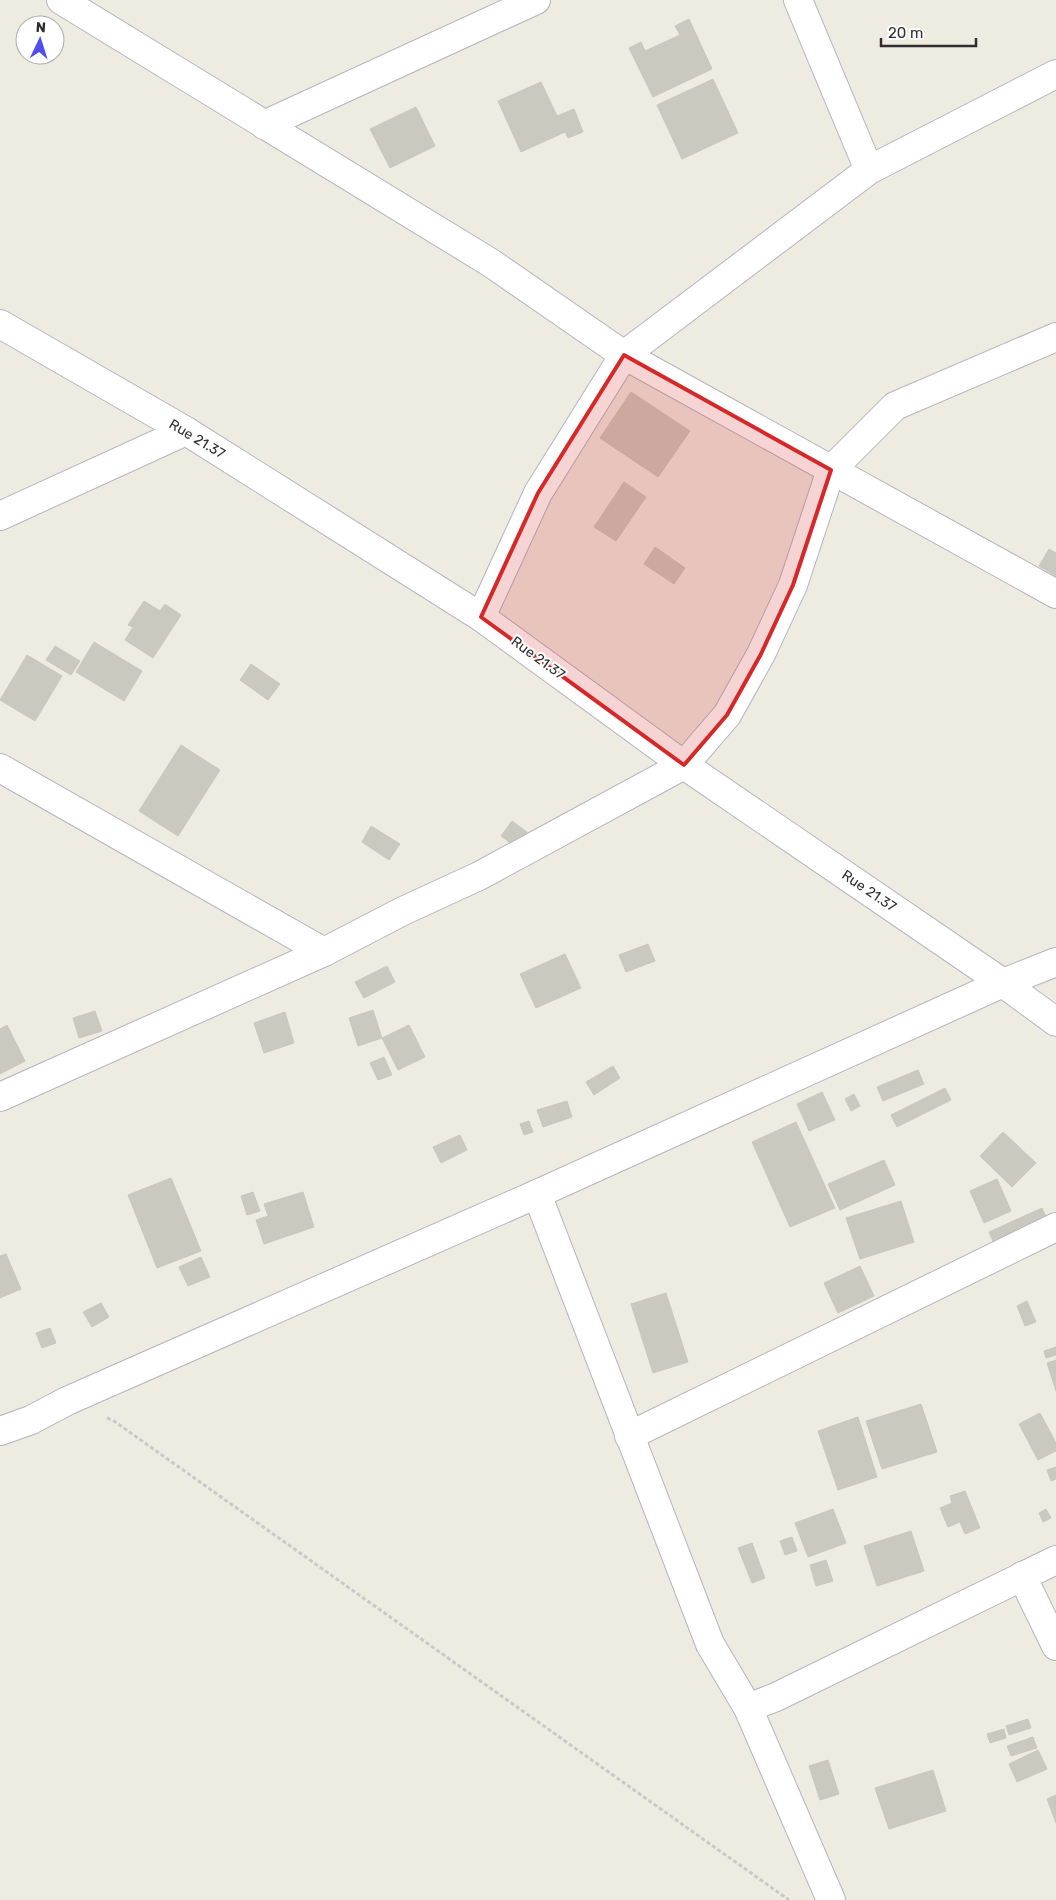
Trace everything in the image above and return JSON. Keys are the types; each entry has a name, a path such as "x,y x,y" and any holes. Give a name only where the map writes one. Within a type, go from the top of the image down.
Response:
{"street":[{"path":"61,0 491,263 624,355 1056,594"},
{"path":"264,124 536,0"},
{"path":"798,0 869,170"},
{"path":"481,617 538,493 624,355 869,170 1056,74"},
{"name":"Rue 21.37","path":"0,324 186,431 481,617 684,764 1003,983 1056,1022"},
{"path":"0,1097 324,952 403,911 479,876 684,764 728,715 761,654 793,585 831,470 895,406 1056,337"},
{"path":"0,516 186,431"},
{"path":"0,768 12,788 324,952"},
{"path":"0,1431 31,1420 67,1401 537,1194 1003,983 1056,962"},
{"path":"537,1194 710,1644 748,1708 831,1900"},
{"path":"629,1436 1056,1227"},
{"path":"748,1708 776,1697 1056,1560"},
{"path":"1022,1576 1056,1646"}],"path":[{"path":"67,1401 114,1421 789,1900"}],"highlighted area":[{"path":"624,355 831,470 793,585 761,654 727,715 684,765 481,617 538,493"}],"building":[{"path":"689,19 712,69 653,97 629,48 641,42 645,51 680,35 675,26"},
{"path":"713,79 738,133 682,159 657,105"},
{"path":"541,82 557,116 574,109 583,132 568,138 565,132 521,152 498,101"},
{"path":"416,107 435,146 390,168 370,129"},
{"path":"631,392 690,431 658,477 600,438"},
{"path":"624,482 646,497 616,541 594,527"},
{"path":"655,547 685,568 674,584 644,564"},
{"path":"1049,549 1056,553 1056,576 1039,566"},
{"path":"144,601 160,611 165,604 181,615 153,658 125,640 133,627 128,625"},
{"path":"94,642 142,671 124,701 76,672"},
{"path":"55,646 80,661 71,675 46,660"},
{"path":"27,655 62,676 35,721 0,700"},
{"path":"251,664 280,684 268,700 240,680"},
{"path":"181,745 220,770 178,836 139,811"},
{"path":"512,821 527,832 516,847 501,836"},
{"path":"371,826 400,844 389,860 362,842"},
{"path":"648,944 655,961 626,972 619,955"},
{"path":"565,954 581,988 536,1008 520,974"},
{"path":"387,966 395,982 364,998 355,982"},
{"path":"373,1010 382,1038 358,1046 349,1018"},
{"path":"95,1011 102,1031 79,1038 73,1018"},
{"path":"285,1012 294,1043 264,1053 254,1023"},
{"path":"7,1025 25,1061 0,1074 0,1029"},
{"path":"409,1025 425,1057 398,1070 382,1038"},
{"path":"384,1057 392,1075 378,1080 370,1063"},
{"path":"613,1066 620,1078 594,1095 586,1082"},
{"path":"918,1070 924,1084 883,1101 877,1087"},
{"path":"945,1088 951,1100 897,1127 891,1115"},
{"path":"822,1092 835,1120 809,1131 797,1104"},
{"path":"854,1094 860,1106 851,1111 845,1099"},
{"path":"567,1101 572,1117 543,1127 537,1110"},
{"path":"529,1121 533,1132 524,1135 520,1124"},
{"path":"796,1122 835,1208 790,1227 752,1142"},
{"path":"1003,1132 1036,1163 1012,1187 980,1156"},
{"path":"460,1135 467,1150 441,1163 433,1147"},
{"path":"884,1160 895,1185 840,1210 828,1184"},
{"path":"171,1178 201,1251 157,1268 128,1195"},
{"path":"997,1179 1011,1211 984,1223 970,1191"},
{"path":"253,1192 260,1211 247,1215 241,1196"},
{"path":"303,1192 314,1227 264,1244 256,1220 268,1216 264,1204"},
{"path":"901,1201 914,1242 860,1259 846,1218"},
{"path":"1042,1208 1051,1228 997,1251 989,1232"},
{"path":"6,1254 21,1289 0,1298 0,1256"},
{"path":"201,1257 210,1277 188,1286 179,1267"},
{"path":"860,1266 874,1296 838,1313 824,1283"},
{"path":"666,1293 688,1362 653,1373 631,1304"},
{"path":"1027,1301 1036,1322 1025,1326 1017,1306"},
{"path":"101,1303 109,1317 92,1327 83,1312"},
{"path":"50,1328 56,1343 42,1348 36,1333"},
{"path":"1056,1347 1056,1355 1046,1358 1044,1351"},
{"path":"1056,1360 1056,1391 1047,1363"},
{"path":"921,1404 937,1452 882,1469 866,1421"},
{"path":"1040,1413 1056,1443 1056,1451 1038,1460 1019,1424"},
{"path":"858,1417 877,1477 838,1490 818,1431"},
{"path":"1056,1467 1056,1479 1051,1481 1047,1470"},
{"path":"965,1491 980,1528 965,1534 960,1522 948,1527 940,1508 952,1503 950,1496"},
{"path":"833,1509 846,1543 808,1557 795,1523"},
{"path":"1046,1509 1051,1518 1043,1522 1039,1513"},
{"path":"911,1531 924,1571 877,1586 864,1546"},
{"path":"792,1537 797,1551 785,1555 780,1541"},
{"path":"752,1543 765,1578 752,1583 738,1548"},
{"path":"826,1560 833,1581 816,1586 810,1565"},
{"path":"1028,1719 1031,1728 1009,1735 1006,1726"},
{"path":"1004,1729 1006,1738 990,1743 987,1734"},
{"path":"1033,1737 1037,1748 1011,1756 1007,1746"},
{"path":"1038,1750 1047,1769 1017,1782 1009,1764"},
{"path":"828,1760 839,1794 820,1800 809,1766"},
{"path":"933,1770 946,1811 889,1829 875,1788"},
{"path":"1056,1795 1056,1823 1047,1799"}]}
